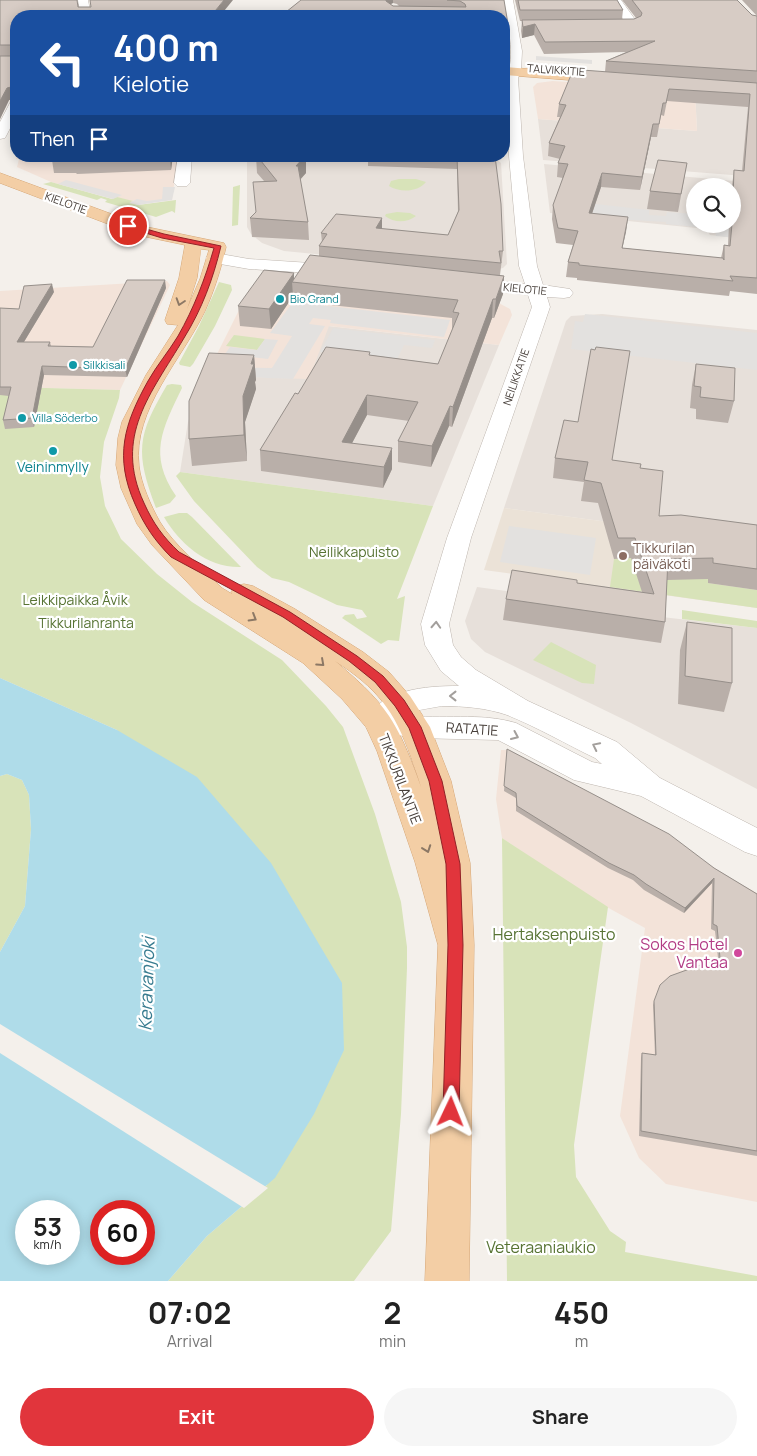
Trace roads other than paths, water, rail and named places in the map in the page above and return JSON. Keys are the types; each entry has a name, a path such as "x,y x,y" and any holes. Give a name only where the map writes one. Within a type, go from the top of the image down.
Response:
{"main road":[{"name":"TALVIKKITIE","path":"510,69 620,77"},
{"name":"KIELOTIE","path":"0,178 193,248"},
{"name":"KIELOTIE","path":"0,194 143,245 193,248 216,252"},
{"name":"TIKKURILANTIE","path":"167,356 172,328 188,278 193,248"},
{"name":"TIKKURILANTIE","path":"216,252 209,279 195,312 152,381 134,422 129,438 127,465 132,488 149,524 160,540 213,594 313,656 352,692 397,717 435,781 453,864 456,945 447,1281"}],"street":[{"path":"594,26 633,25 616,0"},
{"path":"510,21 524,26"},
{"name":"NEILIKKATIE","path":"510,69 512,78 510,155 529,276 541,307 459,538 440,600 435,624 435,635 442,651 451,664 466,677 518,708"},
{"path":"0,135 10,116"},
{"path":"182,183 184,162"},
{"name":"KIELOTIE","path":"216,252 249,264 306,266 361,272"},
{"name":"KIELOTIE","path":"450,282 564,293"},
{"name":"RATATIE","path":"397,717 442,696 490,700 518,708 606,750 649,786 757,843"},
{"name":"RATATIE","path":"397,717 505,731 585,772 649,786"}],"water":[{"name":"Keravanjoki","path":"0,678 117,730 197,777 271,863 342,983 344,1050 314,1114 275,1178 207,1236 168,1281 0,1281 0,952 25,906 31,829 29,795 22,780 7,774 0,776"}],"place":[{"name":"Bio Grand","path":"280,299"},
{"name":"Silkkisali","path":"73,365"},
{"name":"Villa Söderbo","path":"22,418"},
{"name":"Veininmylly","path":"53,451"},
{"name":"Tikkurilan päiväkoti","path":"623,556"},
{"name":"Sokos Hotel Vantaa","path":"738,953"}],"park label":[{"name":"Neilikkapuisto","path":"354,552"},
{"name":"Leikkipaikka Åvik","path":"75,600"},
{"name":"Tikkurilanranta","path":"86,623"},
{"name":"Hertaksenpuisto","path":"554,934"},
{"name":"Veteraaniaukio","path":"541,1247"}]}
